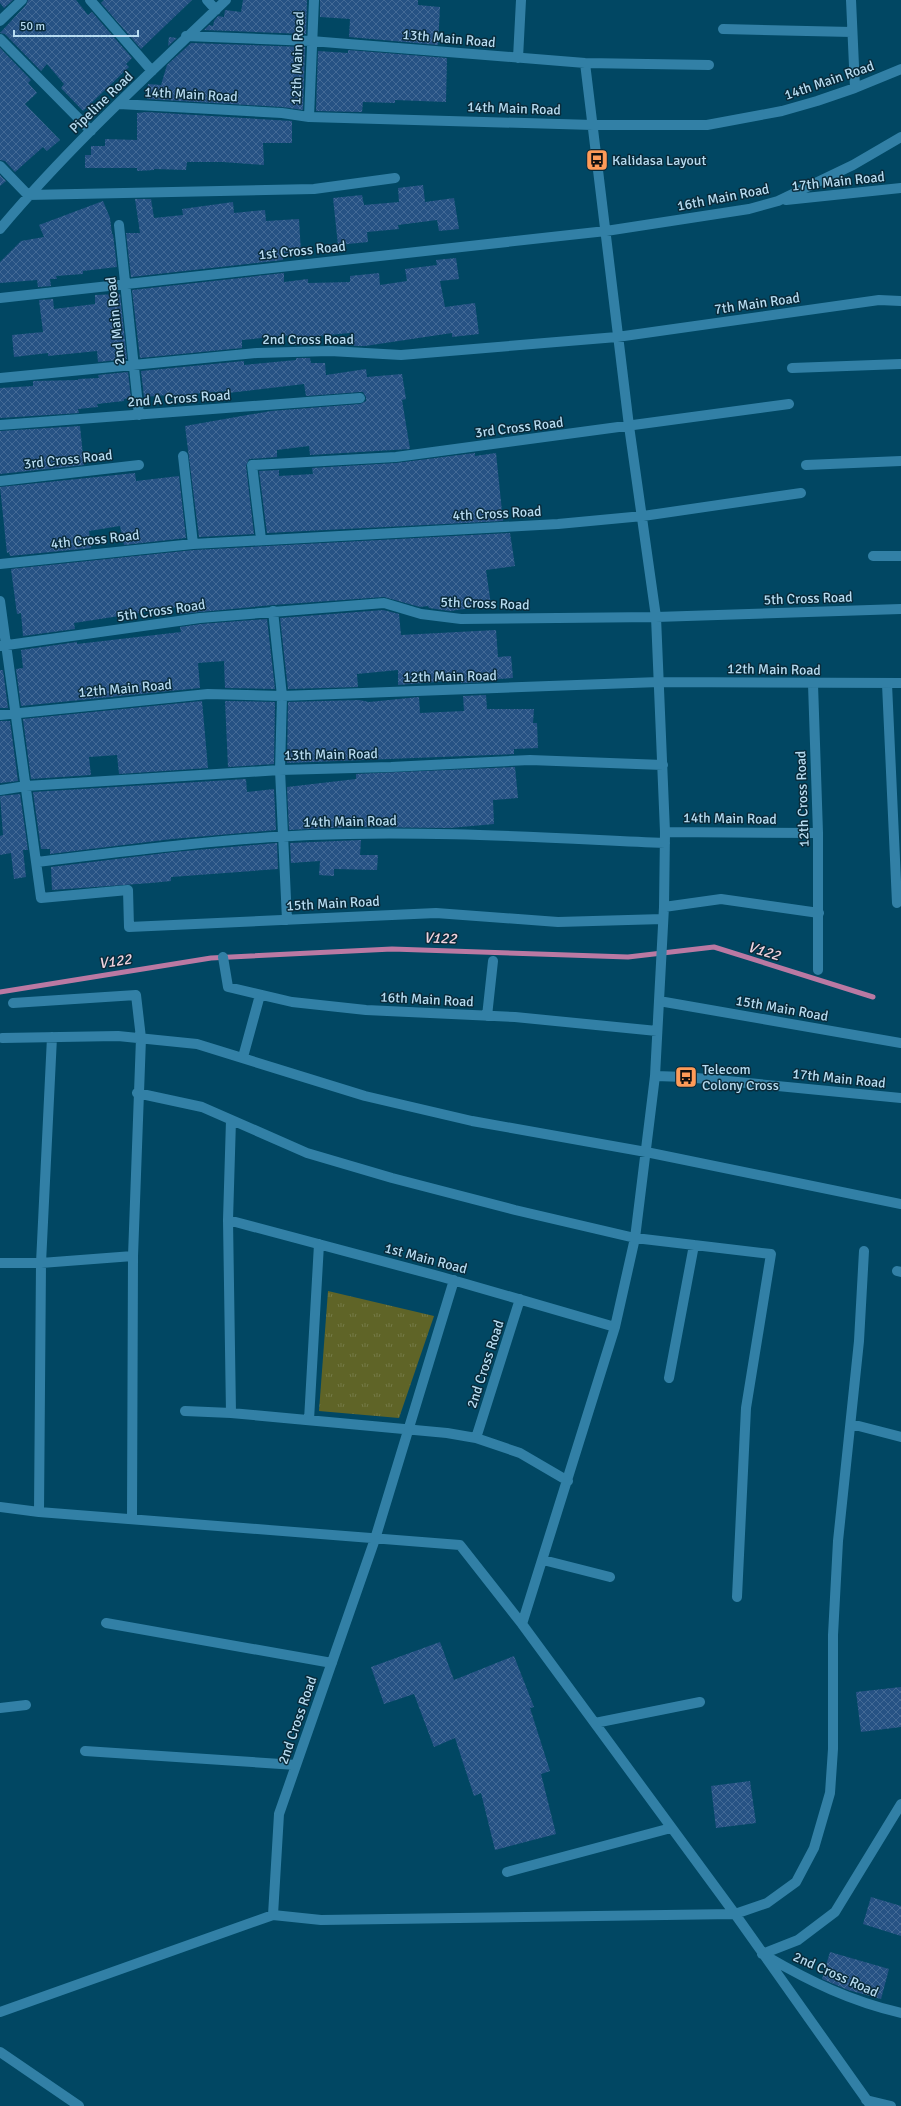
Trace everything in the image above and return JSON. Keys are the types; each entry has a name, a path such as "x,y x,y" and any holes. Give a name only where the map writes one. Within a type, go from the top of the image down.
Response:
{"street":[{"path":"0,20 22,0"},
{"name":"14th Main Road","path":"90,0 152,71"},
{"path":"207,0 216,10"},
{"name":"Pipeline Road","path":"0,229 28,195 91,130 119,104 186,36 226,0"},
{"name":"12th Main Road","path":"309,117 311,41 314,0"},
{"path":"518,58 521,0"},
{"path":"852,0 855,88"},
{"path":"723,29 852,32"},
{"name":"13th Main Road","path":"186,36 311,41 585,63 709,65"},
{"path":"0,39 91,130"},
{"path":"522,1624 615,1327 635,1238 655,1076 664,907 665,832 656,617 643,516 629,426 585,63"},
{"name":"14th Main Road","path":"119,104 282,113 309,117 593,125 706,125 782,111 855,88 901,69"},
{"name":"16th Main Road","path":"606,231 748,209 778,201 853,165 901,136"},
{"path":"0,166 28,195 314,189 396,178"},
{"name":"17th Main Road","path":"778,201 901,188"},
{"name":"2nd Main Road","path":"119,225 139,415"},
{"name":"1st Cross Road","path":"0,298 606,231"},
{"name":"7th Main Road","path":"618,337 879,300 901,300"},
{"name":"2nd Cross Road","path":"0,378 258,353 330,351 401,354 618,337"},
{"path":"792,368 901,364"},
{"name":"2nd A Cross Road","path":"0,425 360,398"},
{"name":"3rd Cross Road","path":"261,539 252,465 396,457 789,404"},
{"path":"183,456 193,544"},
{"path":"806,465 901,461"},
{"name":"3rd Cross Road","path":"0,481 139,465"},
{"name":"4th Cross Road","path":"0,564 193,544 261,539 558,524 643,516 801,493"},
{"path":"873,556 901,556"},
{"path":"0,601 3,646 15,712 36,862"},
{"name":"5th Cross Road","path":"3,646 200,618 384,602 421,614 461,619 656,617 901,609"},
{"path":"273,611 282,696 280,770 287,920"},
{"name":"12th Main Road","path":"0,715 15,712 208,694 282,696 659,682 812,684 901,683"},
{"name":"12th Cross Road","path":"812,684 818,833 818,970"},
{"path":"887,684 897,903"},
{"name":"13th Main Road","path":"0,790 26,786 280,770 391,767 530,760 663,765"},
{"name":"14th Main Road","path":"665,832 818,833"},
{"name":"14th Main Road","path":"36,862 154,847 310,835 451,833 665,843"},
{"name":"15th Main Road","path":"36,862 41,898 128,890 129,926 436,913 558,922 663,919"},
{"path":"664,907 721,899 819,913"},
{"name":"16th Main Road","path":"223,957 228,987 292,1002 366,1010 487,1016 657,1031"},
{"path":"487,1016 493,961"},
{"path":"13,1003 45,995 136,995 141,1038 137,1093 133,1256 132,1518"},
{"path":"243,1057 260,995"},
{"name":"15th Main Road","path":"659,1001 901,1043"},
{"path":"2,1038 118,1036 197,1044 365,1096 472,1121 646,1152 901,1204"},
{"path":"39,1512 41,1263 52,1038"},
{"name":"17th Main Road","path":"655,1076 686,1077 901,1098"},
{"path":"137,1093 202,1107 307,1153 392,1178 635,1238 770,1254 746,1408 737,1597"},
{"path":"231,1120 228,1220 231,1413"},
{"name":"1st Main Road","path":"228,1220 454,1280 615,1327"},
{"path":"309,1420 318,1244"},
{"path":"669,1378 694,1245"},
{"path":"0,2012 273,1915 321,1920 734,1914 767,1903 796,1882 814,1848 830,1793 833,1749 833,1635 838,1541 859,1341 864,1251"},
{"path":"0,1263 41,1263 133,1256"},
{"name":"2nd Cross Road","path":"273,1915 279,1814 375,1539 454,1280"},
{"name":"2nd Cross Road","path":"476,1438 520,1300"},
{"path":"185,1411 231,1413 408,1429 476,1438 520,1453 568,1481"},
{"path":"851,1424 901,1437"},
{"path":"0,1506 39,1512 132,1518 460,1545 522,1624 595,1723 734,1914 868,2103 891,2106"},
{"path":"543,1560 610,1577"},
{"path":"106,1623 332,1663"},
{"path":"595,1723 700,1702"},
{"path":"0,1708 26,1705"},
{"path":"85,1751 296,1765"},
{"path":"762,1954 798,1940 835,1912 901,1804"},
{"path":"507,1872 671,1828"},
{"name":"2nd Cross Road","path":"762,1954 817,1984 868,2005 901,2013"},
{"path":"0,2052 78,2106"}],"green space":[{"path":"328,1291 434,1316 399,1418 319,1411"}],"building":[{"path":"0,0 13,0 4,8 0,3"},
{"path":"28,0 76,0 88,15 92,12 132,58 126,64 129,67 83,111 61,88 64,84 47,64 41,71 5,34 0,33 26,5"},
{"path":"104,0 192,0 141,49 101,3"},
{"path":"243,0 307,0 306,34 204,30 209,25 213,26 214,21 218,16 224,17 225,10 241,12"},
{"path":"320,0 418,0 418,5 440,7 438,45 349,37 350,19 320,17"},
{"path":"169,37 177,38 168,46"},
{"path":"191,43 305,47 303,110 282,107 147,99 148,84 161,85 167,65"},
{"path":"0,48 31,80 28,83 37,93 25,104 60,140 47,151 43,147 15,172 5,161 0,160"},
{"path":"348,50 447,58 446,102 395,100 395,103 363,102 362,112 316,111 318,51 348,53"},
{"path":"147,112 292,121 292,143 263,143 264,165 223,162 187,162 186,170 154,169 137,171 137,168 85,168 85,155 91,155 91,146 105,146 105,139 137,140 137,113"},
{"path":"0,175 6,181 0,186"},
{"path":"423,185 425,202 454,198 459,229 439,231 437,220 398,225 399,229 367,232 368,242 338,245 333,198 362,195 364,205 399,202 398,188"},
{"path":"135,199 151,199 154,218 183,215 182,209 233,202 234,213 265,210 266,221 299,219 301,253 282,253 283,260 131,277 126,233 140,233"},
{"path":"103,201 110,218 117,267 83,271 83,274 56,276 57,279 50,279 51,286 38,287 37,280 0,283 0,262 21,241 44,237 39,225"},
{"path":"456,258 459,279 440,281 445,307 475,303 479,334 452,337 452,333 365,346 354,346 353,343 351,344 350,333 308,337 309,345 294,345 293,335 242,340 242,348 140,358 132,290 284,273 284,282 308,279 308,283 350,282 350,276 379,273 380,285 407,281 405,269 437,265 436,260"},
{"path":"120,294 127,359 98,362 97,351 48,356 48,353 14,357 12,335 43,332 39,300 53,299 54,309 95,304 95,295"},
{"path":"296,358 310,358 311,363 325,363 326,375 366,369 367,377 402,374 406,399 402,400 410,449 310,455 309,446 277,450 277,457 249,459 246,466 254,534 199,537 185,426 271,411 360,404 366,401 366,397 363,392 306,396 304,384 228,393 227,391 191,394 191,397 168,397 168,395 144,397 141,371 244,361 244,365 296,360"},
{"path":"128,372 131,398 124,399 124,401 97,404 98,407 78,409 79,413 0,418 0,388 33,386 33,381 78,380 99,378 98,375"},
{"path":"80,426 84,465 0,474 0,431"},
{"path":"475,453 475,456 496,453 503,521 267,533 259,471 279,470 279,476 313,474 312,468 396,463"},
{"path":"135,473 136,481 179,476 186,538 124,545 120,526 89,531 91,548 10,556 9,552 7,553 0,487"},
{"path":"510,533 515,566 486,570 491,605 450,611 429,608 428,606 420,607 384,597 273,605 179,614 178,607 74,623 75,629 23,636 21,613 17,614 11,569 194,550"},
{"path":"383,610 399,614 401,635 496,630 498,657 511,656 513,678 484,680 484,682 461,683 461,680 398,685 398,670 357,674 358,687 288,689 280,618"},
{"path":"267,619 275,689 225,688 224,661 198,663 200,688 21,706 16,669 23,668 21,650 77,642 77,644 181,632 180,627 201,624"},
{"path":"0,670 3,670 8,708 0,708"},
{"path":"486,695 487,709 534,709 533,723 537,723 538,748 514,749 514,754 287,763 288,702 359,700 369,702 419,697 420,713 464,711 463,696"},
{"path":"202,701 208,768 119,774 117,755 89,757 91,775 31,779 23,719"},
{"path":"225,701 275,702 274,764 228,767"},
{"path":"0,721 10,721 18,781 0,783"},
{"path":"515,767 518,798 493,800 494,824 450,828 354,827 289,830 287,787 356,779 356,774"},
{"path":"246,779 247,792 274,789 276,830 172,839 50,854 50,849 41,849 33,792"},
{"path":"20,794 28,850 23,850 26,877 14,879 11,853 0,855 0,836 3,835 0,796"},
{"path":"361,840 360,855 378,855 377,870 334,869 334,876 319,875 320,861 291,863 290,843"},
{"path":"277,843 278,869 171,877 171,881 151,883 52,890 51,867 174,852"},
{"path":"440,1642 454,1680 514,1656 534,1707 530,1708 550,1771 541,1774 556,1834 495,1850 481,1793 474,1796 455,1738 434,1747 414,1694 384,1704 371,1667"},
{"path":"901,1687 901,1727 861,1732 856,1692"},
{"path":"750,1781 756,1823 716,1828 711,1786"},
{"path":"871,1897 901,1906 901,1936 863,1924"},
{"path":"830,1952 889,1969 881,1999 848,1990 822,1979"}],"waterway":[{"name":"V122","path":"0,992 211,958 392,949 628,957 714,947 873,997"}],"place":[{"name":"Kalidasa Layout","path":"597,160"},
{"name":"Telecom Colony Cross","path":"686,1077"}]}
